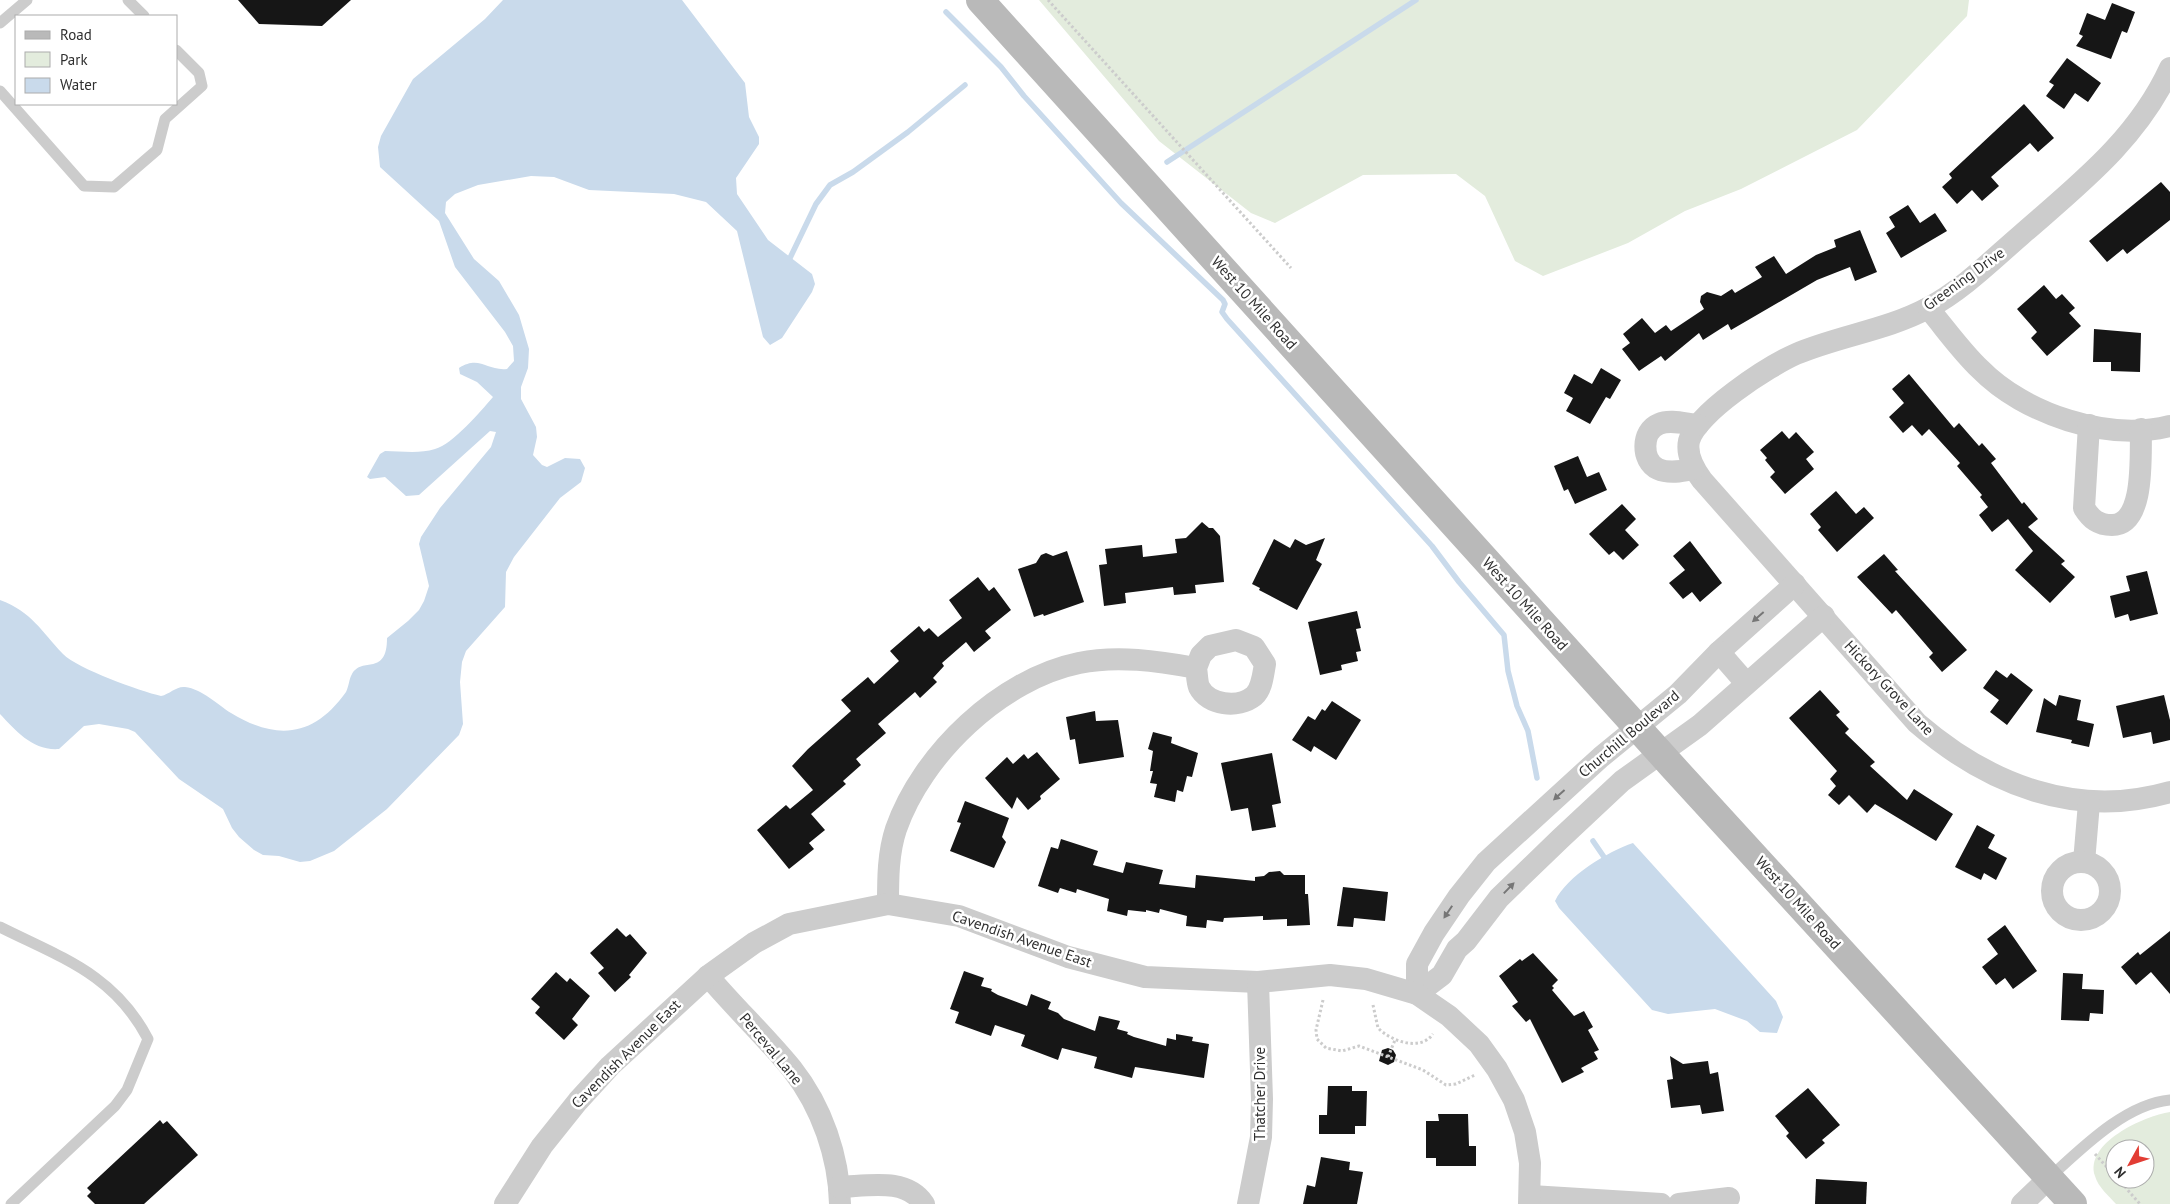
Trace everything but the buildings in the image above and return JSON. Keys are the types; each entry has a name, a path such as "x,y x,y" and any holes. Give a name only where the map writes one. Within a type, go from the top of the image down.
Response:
{"main road":[{"name":"West 10 Mile Road","path":"980,0 1661,754 2074,1204"}],"street":[{"name":"Greening Drive","path":"1693,434 1718,404 1768,368 1795,354 1928,308 1977,273 2112,154 2148,110 2170,68"},
{"path":"1928,308 1980,369 1999,386 2056,418 2089,425 2141,430 2170,426"},
{"path":"1666,422 1693,434 1693,469 1682,471 1658,469 1647,456 1645,444 1647,434 1651,428 1666,422"},
{"path":"2089,425 2084,508 2093,520 2109,525 2122,522 2129,517 2136,505 2141,430"},
{"name":"Hickory Grove Lane","path":"1693,469 1918,723 1967,762 2008,782 2048,795 2089,803 2138,799 2170,792"},
{"name":"Churchill Boulevard","path":"1417,994 1417,964 1434,933 1459,896 1486,862 1537,814 1678,694 1719,652 1795,584"},
{"path":"1417,994 1442,975 1457,950 1494,904 1622,781 1700,725 1824,616"},
{"path":"1719,652 1746,683"},
{"path":"888,904 891,856 896,830 910,799 926,771 948,744 991,706 1020,684 1048,671 1080,662 1152,661 1196,668"},
{"path":"2084,862 2089,803"},
{"path":"1537,814 1560,839"},
{"name":"Cavendish Avenue East","path":"505,1204 542,1146 578,1101 610,1066 708,976 754,943 789,924 888,904 959,916 1068,957 1145,977 1258,982 1330,975 1366,979 1417,994 1449,1016 1473,1039 1497,1069 1514,1100 1525,1132 1530,1163 1530,1200"},
{"name":"Perceval Lane","path":"708,976 793,1070 815,1106 827,1136 840,1195 898,1186 909,1189 924,1204"},
{"name":"Thatcher Drive","path":"1248,1204 1261,1137 1262,1099 1258,982"},
{"path":"2022,1204 2049,1178"},
{"path":"1679,1204 1729,1198"},
{"path":"1530,1200 1661,1204"}],"lane":[{"path":"0,23 27,0"},
{"path":"128,0 143,15"},
{"path":"0,91 84,186 114,187 156,150 165,119 202,86 198,73 178,52"},
{"path":"0,927 100,980 126,1003 148,1039 127,1090 115,1106 11,1204"},
{"path":"2049,1178 2086,1144 2120,1119 2156,1101 2170,1100"}],"path":[{"path":"1048,0 1291,268"},
{"path":"1323,1000 1316,1030 1317,1039 1326,1048 1342,1051 1359,1046 1424,1070 1446,1085 1456,1084 1475,1075"},
{"path":"1373,1005 1378,1028 1396,1040 1416,1043 1424,1041 1434,1034"},
{"path":"1388,1057 1396,1040"},
{"path":"2086,1144 2105,1166"},
{"path":"2126,1189 2140,1204"}],"green space":[{"path":"1039,0 1969,0 1967,16 1857,130 1741,189 1685,211 1628,243 1543,276 1515,261 1485,196 1456,174 1363,175 1275,223 1251,213 1159,141"},
{"path":"2170,1112 2170,1204 2116,1204 2096,1180 2094,1164 2098,1153 2105,1144 2105,1189 2155,1189 2155,1139 2111,1139 2132,1125"}],"water":[{"path":"503,0 682,0 745,83 749,117 759,137 759,144 736,178 737,194 768,240 812,274 815,284 812,292 782,338 770,345 763,337 737,231 706,202 674,194 589,190 554,177 531,176 478,185 455,194 446,202 445,213 474,259 499,281 519,315 529,349 528,368 521,387 521,399 536,427 537,437 533,455 542,465 547,467 565,458 580,459 585,468 581,482 560,498 514,557 506,572 505,607 466,651 462,662 460,682 463,724 459,735 387,809 334,851 310,861 300,862 279,856 263,855 239,837 232,828 223,809 179,779 135,732 99,724 84,726 59,749 50,749 41,747 26,739 12,727 0,714 0,600 28,616 63,654 95,673 161,696 179,688 191,688 204,694 231,713 248,722 279,731 294,730 308,726 321,718 334,707 346,692 351,676 356,669 379,662 383,658 387,638 419,610 429,586 419,544 421,537 440,508 491,447 496,432 490,431 419,495 406,496 385,477 370,479 367,477 380,454 385,451 423,451 435,449 450,441 466,427 493,397 477,382 460,374 459,368 466,364 478,363 494,368 507,369 514,361 513,346 505,332 455,267 439,221 380,167 378,147 381,136 413,79 485,19"},
{"path":"1633,843 1776,1001 1783,1017 1777,1033 1760,1032 1747,1021 1715,1009 1668,1014 1652,1010 1559,908 1555,901 1578,874 1612,852"}],"waterway":[{"path":"1167,162 1416,0"},
{"path":"946,12 1001,67 1024,96 1121,203 1223,300 1225,304 1222,312 1227,319 1432,546 1459,582 1504,635 1508,671 1517,706 1528,731 1537,778"},
{"path":"790,258 816,204 830,185 853,172 908,132 965,85"},
{"path":"1593,841 1604,857"}]}
